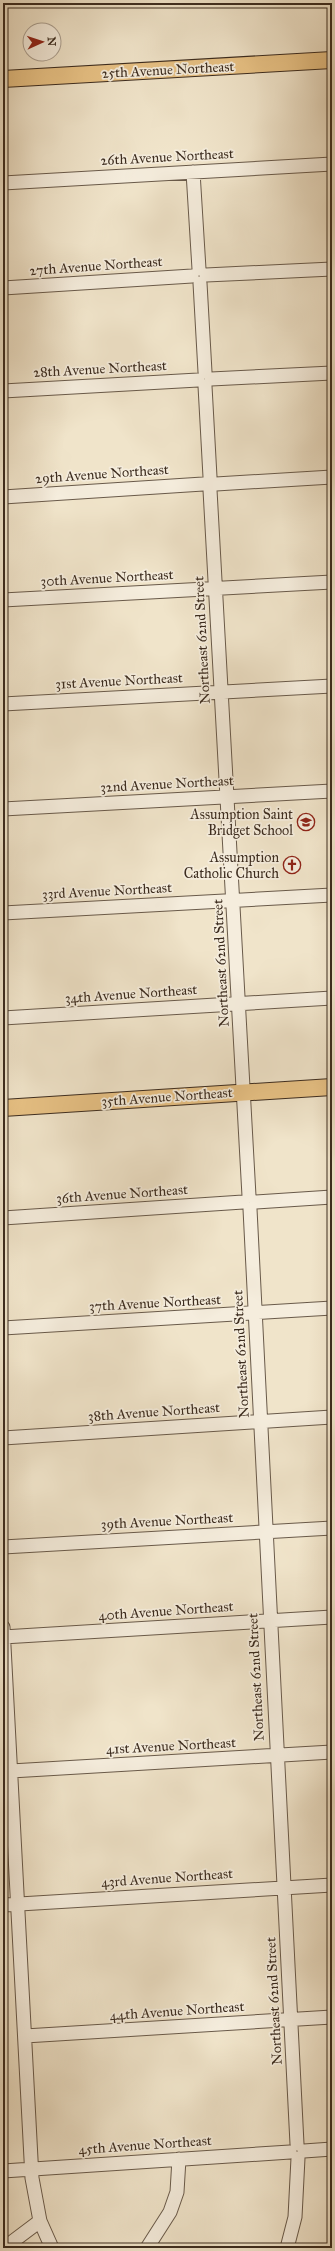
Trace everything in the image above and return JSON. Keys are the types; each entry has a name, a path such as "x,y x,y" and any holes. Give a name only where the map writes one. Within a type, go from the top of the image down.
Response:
{"main road":[{"name":"25th Avenue Northeast","path":"3,79 332,60"},
{"name":"35th Avenue Northeast","path":"3,1108 332,1087"}],"street":[{"name":"26th Avenue Northeast","path":"3,183 332,164"},
{"name":"Northeast 62nd Street","path":"193,172 221,692 245,1092 269,1621 297,2151 295,2216 287,2248"},
{"name":"27th Avenue Northeast","path":"3,288 332,269"},
{"name":"28th Avenue Northeast","path":"3,391 332,373"},
{"name":"29th Avenue Northeast","path":"3,497 332,477"},
{"name":"30th Avenue Northeast","path":"3,600 332,582"},
{"name":"31st Avenue Northeast","path":"3,704 332,686"},
{"name":"32nd Avenue Northeast","path":"3,809 332,791"},
{"name":"33rd Avenue Northeast","path":"3,913 332,895"},
{"name":"34th Avenue Northeast","path":"3,1018 332,998"},
{"name":"36th Avenue Northeast","path":"3,1218 332,1197"},
{"name":"37th Avenue Northeast","path":"3,1328 332,1308"},
{"name":"38th Avenue Northeast","path":"3,1438 332,1417"},
{"name":"39th Avenue Northeast","path":"3,1547 332,1528"},
{"name":"40th Avenue Northeast","path":"3,1637 332,1617"},
{"path":"3,1627 31,2169 40,2221 52,2248"},
{"name":"41st Avenue Northeast","path":"11,1772 332,1752"},
{"name":"43rd Avenue Northeast","path":"3,1904 332,1885"},
{"name":"44th Avenue Northeast","path":"25,2036 332,2017"},
{"name":"45th Avenue Northeast","path":"3,2170 332,2150"},
{"path":"147,2248 158,2232 177,2192 179,2159"},
{"path":"4,2248 40,2221"}],"place":[{"name":"Assumption Saint Bridget School","path":"306,822"},
{"name":"Assumption Catholic Church","path":"292,865"}]}
